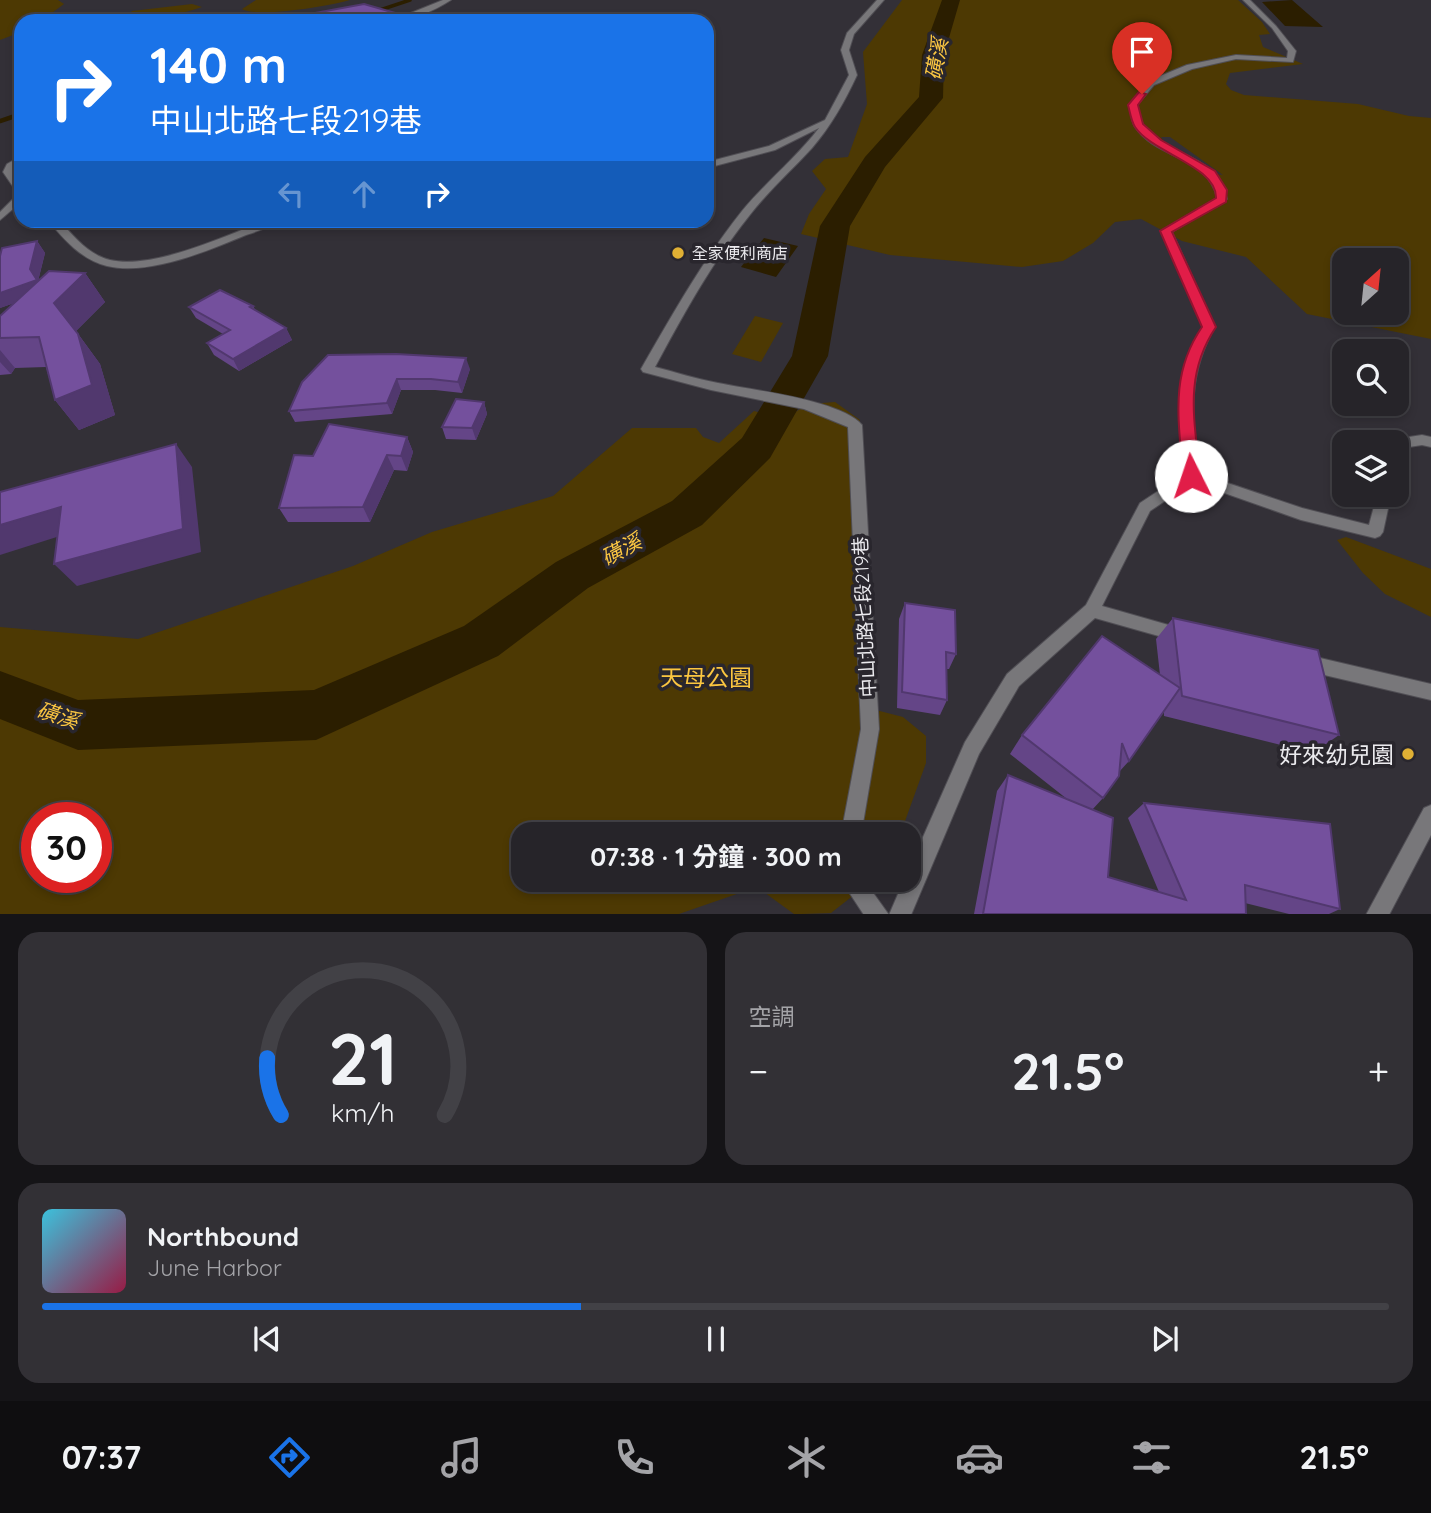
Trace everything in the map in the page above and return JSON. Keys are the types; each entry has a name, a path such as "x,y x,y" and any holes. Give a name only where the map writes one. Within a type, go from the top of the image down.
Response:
{"street":[{"path":"417,14 448,0"},
{"path":"714,163 772,148 826,121 844,96 853,75 845,50 851,33 881,0"},
{"path":"1191,476 1185,394 1195,348 1209,327 1166,231 1222,199 1222,190 1211,174 1157,142 1138,125 1133,105 1151,83 1190,67 1236,57 1290,60 1292,51 1274,27 1246,0"},
{"name":"中山北路七段219巷","path":"826,121 809,146 769,185 744,215 676,316 647,369 721,388 758,393 829,413 855,425 870,729 853,822"},
{"path":"14,163 8,172 14,181"},
{"path":"0,217 14,204"},
{"path":"60,228 74,244 95,258 110,264 126,265 172,257 254,228"},
{"path":"1409,442 1431,442"},
{"path":"1191,476 1301,514 1375,532 1381,507"},
{"path":"900,914 971,748 1013,680 1092,610 1145,507 1191,476"},
{"path":"1092,610 1198,639"},
{"path":"1292,659 1431,692"},
{"path":"1378,914 1431,815"},
{"path":"860,892 877,914"}],"green space":[{"path":"0,0 58,0 64,4 50,14 14,14 14,35 0,40"},
{"path":"256,0 350,0 278,12 242,9"},
{"path":"902,0 1238,0 1262,22 1270,34 1259,35 1263,47 1303,64 1230,73 1226,84 1231,90 1244,95 1358,104 1409,116 1431,118 1431,339 1367,326 1409,326 1409,248 1332,248 1332,319 1307,314 1246,257 1182,241 1141,219 1115,222 1093,243 1063,261 1022,267 890,255 801,234 809,214 826,189 812,171 825,159 848,157 867,104 863,52","holes":["1161,137 1170,137 1223,175 1204,171 1179,158"]},
{"path":"192,4 202,7 174,14 129,14 132,11"},
{"path":"755,316 783,323 761,362 732,354"},
{"name":"天母公園","path":"835,402 860,420 856,448 868,708 903,717 926,736 926,763 905,822 511,822 511,892 743,892 679,914 0,914 0,627 138,639 353,566 432,532 553,496 632,428 696,428 703,437 719,443 754,411 783,419 809,404"},
{"path":"1346,537 1431,569 1431,617 1385,594 1363,573 1337,540"},
{"name":"天母公園","path":"764,892 858,892 831,913 794,914"}],"shaded area":[{"path":"1292,0 1323,27 1285,26 1262,2"},
{"path":"764,238 798,246 776,277 741,267"}],"building":[{"path":"364,4 399,14 309,14"},
{"path":"37,241 30,269 37,280 0,293 2,248"},
{"path":"49,271 85,273 54,303 78,334 92,385 55,400 39,337 0,338 0,316"},
{"path":"220,290 253,306 250,307 286,328 233,359 207,343 230,330 189,307"},
{"path":"396,354 466,358 458,382 397,379 387,403 289,411 302,382 328,355"},
{"path":"456,399 484,402 472,428 442,427"},
{"path":"329,424 407,437 401,456 387,455 363,507 279,508 294,455 313,456"},
{"path":"176,444 183,529 54,564 61,507 0,525 0,492"},
{"path":"905,603 955,610 956,654 946,652 947,700 902,692"},
{"path":"1173,618 1318,650 1339,735 1182,696"},
{"path":"1102,636 1180,688 1129,761 1122,743 1119,776 1103,798 1022,735"},
{"path":"1008,775 1113,818 1108,877 1186,900 1144,803 1330,824 1340,909 1245,885 1246,914 983,914"}],"waterway":[{"path":"374,12 410,0"},
{"name":"磺溪","path":"0,695 78,725 316,715 481,641 572,575 687,513 756,448 810,356 835,226 874,163 931,98 933,55 951,0"},
{"path":"0,121 14,116"}],"place":[{"name":"全家便利商店","path":"678,253"},
{"name":"好來幼兒園","path":"1408,754"}],"route":[{"path":"1142,94 1133,105 1138,125 1157,142 1211,174 1222,190 1222,199 1166,231 1209,327 1195,348 1185,394 1191,476"}]}
